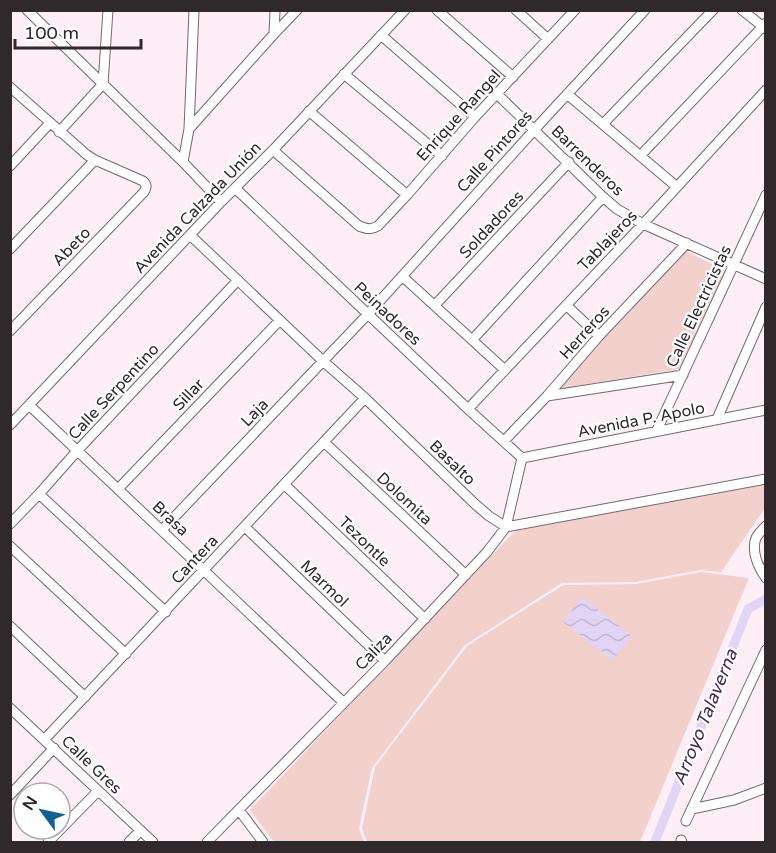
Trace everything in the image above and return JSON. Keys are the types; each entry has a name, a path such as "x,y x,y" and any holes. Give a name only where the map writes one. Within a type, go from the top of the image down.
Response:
{"street":[{"path":"59,132 103,84 108,10"},
{"path":"183,162 189,129 194,10"},
{"path":"274,34 275,10"},
{"path":"189,129 297,10"},
{"name":"Avenida Calzada Unión","path":"10,425 405,10"},
{"path":"437,10 513,77"},
{"path":"516,10 549,39"},
{"name":"Enrique Rangel","path":"273,150 360,226 372,229 378,226 407,195 475,117 575,10"},
{"name":"Calle Pintores","path":"368,314 645,10"},
{"path":"603,124 713,10"},
{"path":"640,156 764,26 742,10"},
{"path":"31,12 221,202"},
{"path":"381,35 475,117"},
{"path":"344,74 442,156"},
{"path":"10,87 81,151 95,160 10,249"},
{"name":"Tablajeros","path":"468,409 643,224 765,90"},
{"name":"Barrenderos","path":"497,94 617,209 643,224 765,279"},
{"path":"567,94 677,187"},
{"path":"309,111 407,195"},
{"path":"10,166 50,123"},
{"name":"Abeto","path":"10,331 144,192 146,184 143,180 95,160"},
{"name":"Soldadores","path":"435,305 569,162"},
{"name":"Peinadores","path":"235,188 522,458"},
{"name":"Calle Electricistas","path":"657,430 765,195"},
{"path":"473,339 603,197"},
{"name":"Basalto","path":"190,235 475,504 506,527"},
{"name":"Herreros","path":"504,441 687,243"},
{"path":"402,276 505,370"},
{"name":"Calle Serpentino","path":"10,524 238,280"},
{"path":"566,305 599,336"},
{"path":"717,419 765,307"},
{"name":"Laja","path":"162,530 368,314"},
{"name":"Sillar","path":"118,489 280,320"},
{"path":"547,396 683,375"},
{"name":"Cantera","path":"44,740 365,398"},
{"name":"Brasa","path":"29,405 344,703"},
{"name":"Avenida P. Apolo","path":"522,458 765,410"},
{"name":"Dolomita","path":"324,442 466,575"},
{"name":"Caliza","path":"207,843 488,552 506,527 522,458"},
{"path":"506,527 765,478"},
{"name":"Tezontle","path":"285,484 425,619"},
{"path":"39,494 166,612"},
{"path":"764,576 755,554 756,538 765,526"},
{"name":"Marmol","path":"244,527 385,661"},
{"path":"10,546 126,654"},
{"path":"10,626 86,697"},
{"path":"686,821 765,650"},
{"name":"Calle Gres","path":"10,708 153,843"},
{"path":"20,781 54,748"},
{"path":"692,809 734,800 764,786"},
{"path":"48,843 98,791"},
{"path":"239,810 262,843"},
{"path":"129,843 140,831"}],"shaded area":[{"path":"686,251 726,271 680,369 557,389"},
{"path":"765,482 765,508 721,572 700,570 636,582 562,583 465,645 372,768 359,829 364,842 274,842 250,810 517,529"},
{"path":"701,572 749,578 640,842 367,842 362,828 375,767 467,646 563,585 636,584"}],"water":[{"path":"582,597 631,635 613,660 563,622"}],"waterway":[{"name":"Arroyo Talaverna","path":"655,842 748,609 766,599"}]}
